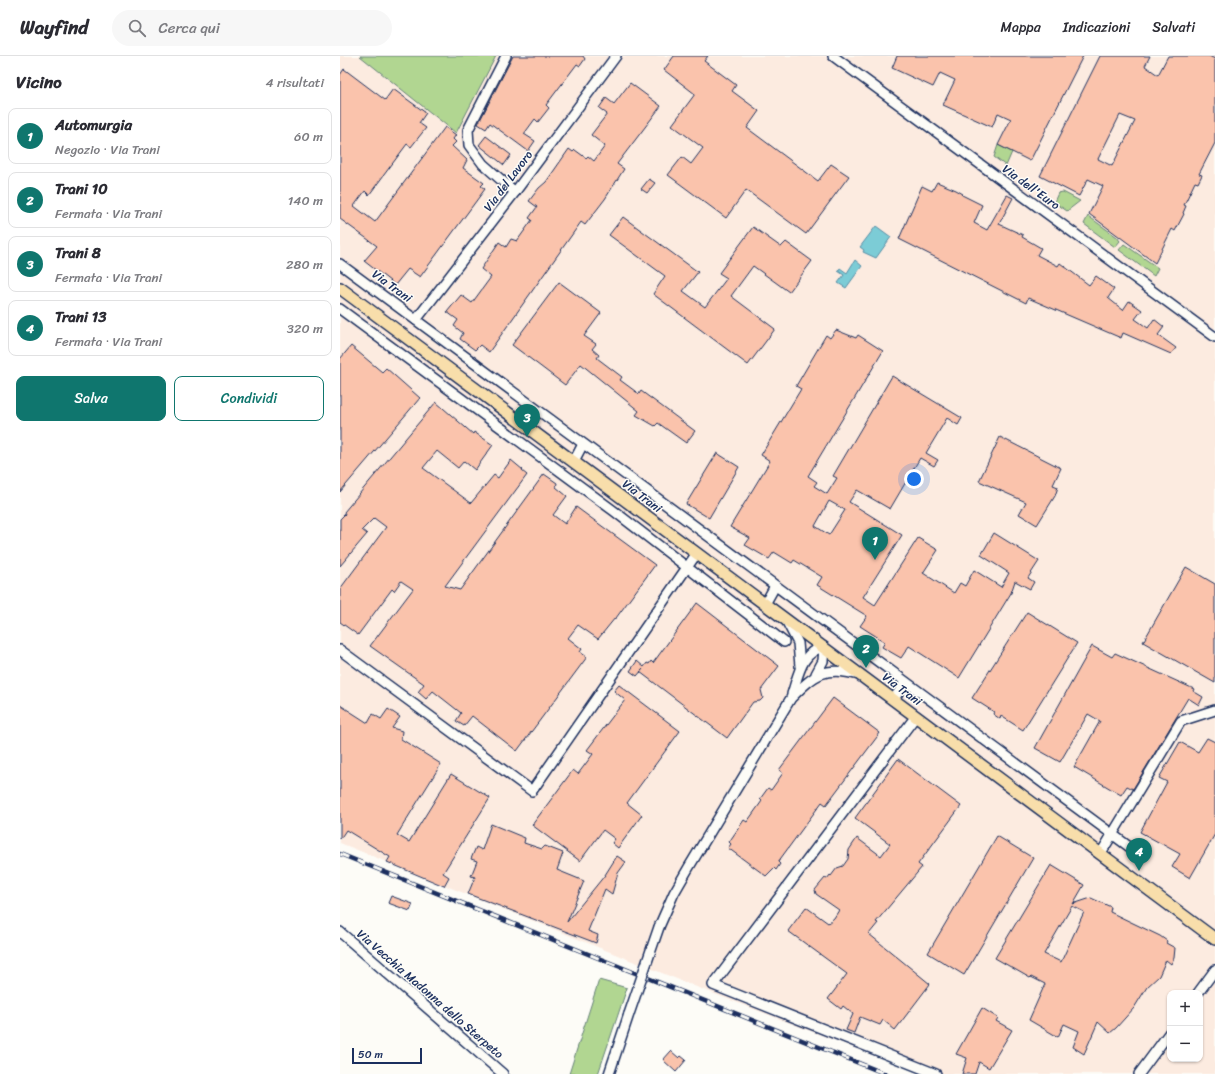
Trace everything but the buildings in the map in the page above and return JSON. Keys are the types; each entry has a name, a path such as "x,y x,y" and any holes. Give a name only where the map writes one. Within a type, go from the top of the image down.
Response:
{"main road":[{"name":"Via Trani","path":"340,288 1215,938"}],"street":[{"path":"506,56 468,130 469,145 483,164 515,192"},
{"name":"Via del Lavoro","path":"416,320 515,192 616,56"},
{"name":"Via dell'Euro","path":"833,56 1215,337"},
{"name":"Via Trani","path":"340,264 1139,854"},
{"path":"340,309 538,455 784,642"},
{"path":"538,455 546,440"},
{"path":"574,461 583,444"},
{"path":"340,650 532,791 697,553"},
{"path":"765,604 775,586"},
{"path":"785,619 798,643 801,661 800,672"},
{"path":"609,1074 659,927 674,893 791,698 808,655 824,647 824,660 816,674 791,698"},
{"path":"816,674 840,671 862,676"},
{"path":"894,700 905,682"},
{"path":"1101,853 1182,721 1215,710"},
{"path":"916,716 713,985 936,1074"},
{"name":"Via Vecchia Madonna dello Sterpeto","path":"340,932 503,1074"},
{"path":"1200,990 1215,970"},
{"path":"1139,1074 1167,1036"}],"shaded area":[{"path":"340,56 360,56 456,133 496,56 1215,56 1215,1074 922,1074 699,988 340,843"}],"green space":[{"path":"360,56 496,56 456,133"},
{"path":"998,145 1012,152 1006,166 994,157"},
{"path":"1063,192 1080,201 1067,211 1054,202 1058,193"},
{"path":"1088,216 1117,237 1120,241 1115,247 1084,224"},
{"path":"1124,244 1158,268 1154,276 1119,250"},
{"path":"599,980 627,988 598,1074 569,1074"}],"water":[{"path":"876,226 891,237 876,258 863,252 864,250 860,247"},
{"path":"855,260 862,266 846,288 838,283 844,275 838,271 840,268 847,273"}],"railway":[{"path":"340,854 886,1074"}],"place":[{"name":"Trani 8","path":"527,437"},
{"name":"Automurgia","path":"875,560"},
{"name":"Trani 10","path":"866,668"},
{"name":"Trani 13","path":"1139,871"}]}
